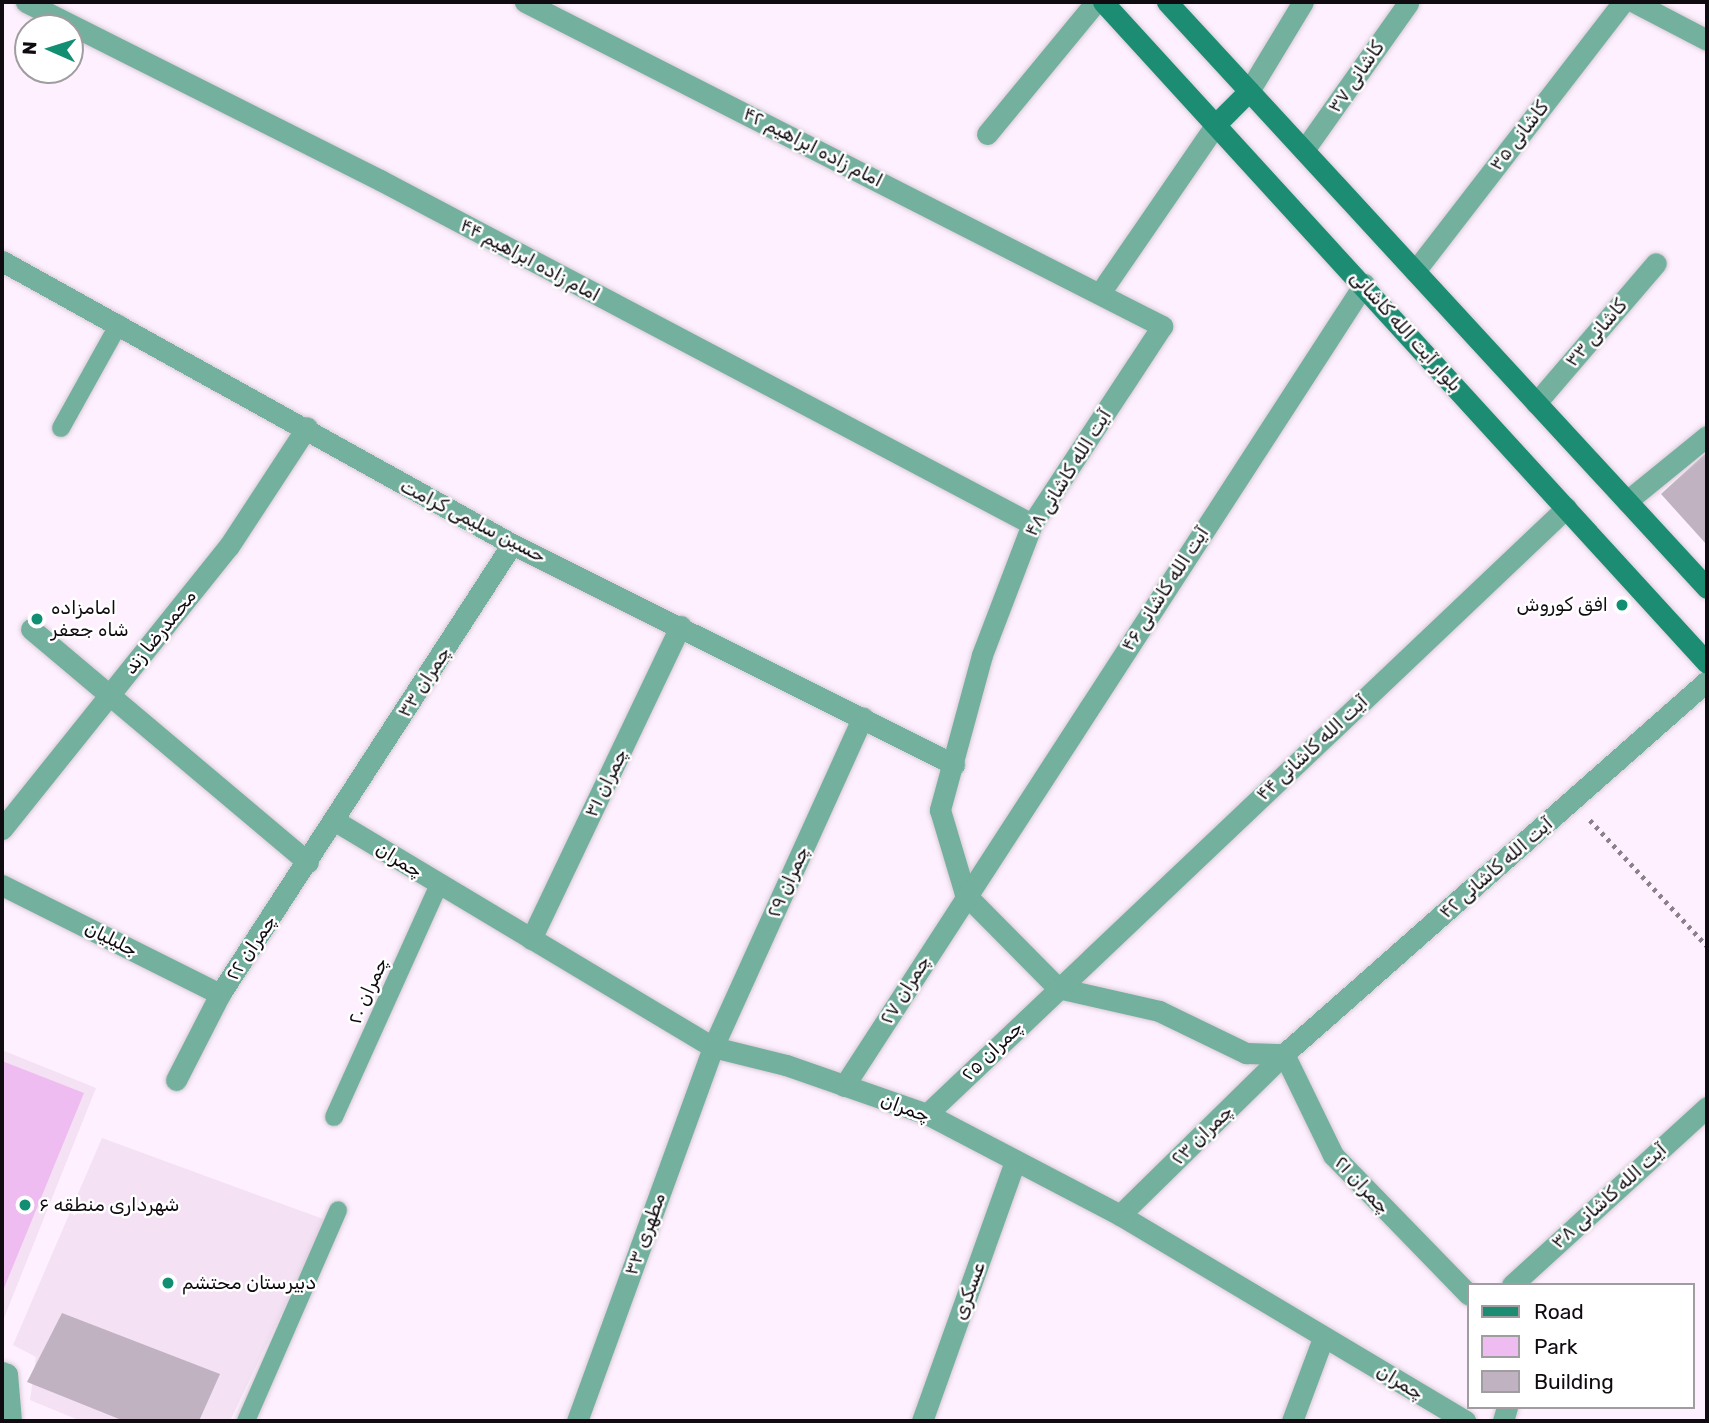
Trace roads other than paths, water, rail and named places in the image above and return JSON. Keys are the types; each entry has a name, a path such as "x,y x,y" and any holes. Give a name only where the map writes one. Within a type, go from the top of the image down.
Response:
{"main road":[{"name":"بلوار آیت الله کاشانی","path":"1103,2 1217,123 1280,197 1364,284 1707,663"},
{"path":"1167,2 1707,588"},
{"path":"1217,123 1249,92"}],"street":[{"name":"امام زاده ابراهیم ۴۴","path":"26,2 380,180 1032,524"},
{"name":"امام زاده ابراهیم ۴۲","path":"525,2 1100,293"},
{"path":"987,134 1096,2"},
{"path":"1249,92 1303,2"},
{"name":"کاشانی ۳۵","path":"1415,271 1623,2"},
{"path":"1634,2 1665,8 1707,40"},
{"name":"کاشانی ۳۷","path":"1304,150 1408,3"},
{"path":"1100,293 1217,123"},
{"name":"حسین سلیمی کرامت","path":"2,261 306,426 383,474 512,544 954,764"},
{"name":"کاشانی ۳۳","path":"1536,403 1656,263"},
{"name":"آیت الله کاشانی ۴۶","path":"965,894 1364,284"},
{"name":"آیت الله کاشانی ۴۸","path":"965,894 940,810 982,656 1032,524 1162,326 1100,293"},
{"name":"محمدرضا زند","path":"2,828 229,546 306,426"},
{"path":"1627,500 1707,436"},
{"name":"آیت الله کاشانی ۴۴","path":"1058,988 1566,508"},
{"name":"چمران ۳۳","path":"335,821 512,544"},
{"name":"چمران ۳۱","path":"531,939 680,626"},
{"path":"31,629 308,862"},
{"name":"آیت الله کاشانی ۴۲","path":"1283,1054 1707,681"},
{"name":"چمران ۲۹","path":"713,1047 863,717"},
{"name":"چمران ۲۲","path":"176,1080 220,994 335,821"},
{"name":"چمران","path":"335,821 713,1047 927,1114 1120,1215 1465,1421"},
{"name":"جلیلیان","path":"2,885 220,994"},
{"path":"965,894 1058,988 1159,1011 1246,1053 1283,1054"},
{"name":"چمران ۲۷","path":"844,1086 965,894"},
{"name":"چمران ۲۵","path":"927,1114 1058,988"},
{"name":"مطهری ۳۳","path":"578,1421 713,1047"},
{"name":"چمران ۲۳","path":"1120,1215 1283,1054"},
{"name":"چمران ۲۱","path":"1283,1054 1333,1155 1468,1294"},
{"name":"آیت الله کاشانی ۳۸","path":"1514,1283 1707,1107"},
{"name":"عسکری","path":"922,1421 1015,1161"},
{"path":"1292,1421 1323,1338"},
{"path":"2,1372 7,1374 11,1421"}],"lane":[{"path":"61,428 119,324"},
{"name":"چمران ۲۰","path":"334,1117 439,884"},
{"path":"246,1421 338,1210"}],"place":[{"name":"افق کوروش","path":"1622,605"},
{"name":"امامزاده شاه جعفر","path":"37,619"},
{"name":"شهرداری منطقه ۶","path":"25,1205"},
{"name":"دبیرستان محتشم","path":"168,1283"}]}
